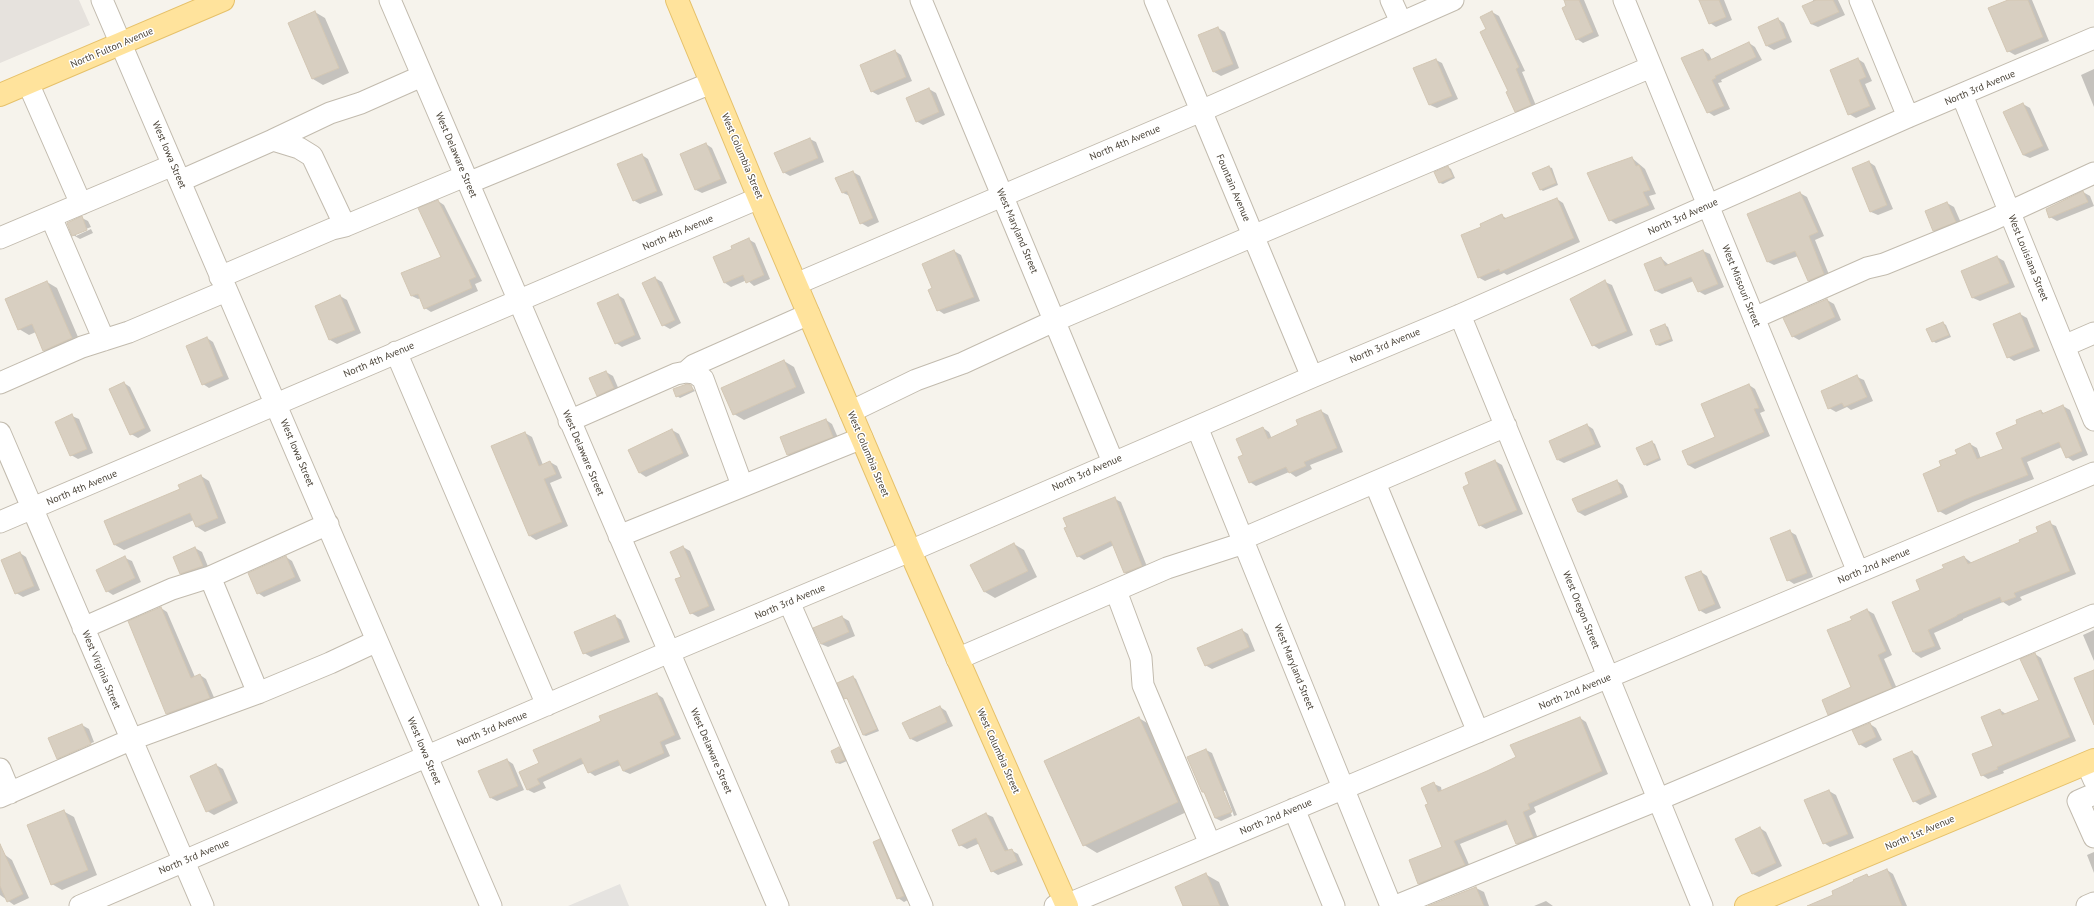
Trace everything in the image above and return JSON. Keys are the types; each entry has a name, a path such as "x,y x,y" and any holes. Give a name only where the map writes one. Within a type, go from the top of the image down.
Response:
{"main road":[{"name":"North Fulton Avenue","path":"0,95 223,0"},
{"name":"West Columbia Street","path":"679,1 759,198 1063,906"},
{"name":"North 1st Avenue","path":"1746,906 2092,768"}],"street":[{"name":"West Iowa Street","path":"102,0 223,284 328,524 426,758 491,906"},
{"name":"West Delaware Street","path":"390,0 778,906"},
{"name":"West Maryland Street","path":"921,0 1113,462"},
{"name":"Fountain Avenue","path":"1154,0 1312,376"},
{"path":"1391,0 1401,22"},
{"name":"North 4th Avenue","path":"796,284 1201,111 1453,0"},
{"name":"West Missouri Street","path":"1624,0 1858,572"},
{"path":"1860,0 1908,117"},
{"name":"North 3rd Avenue","path":"80,906 669,652 910,551 1312,376 1460,315 1908,117 2094,38"},
{"path":"850,412 916,380 963,363 1054,321 1651,67"},
{"path":"0,238 81,204 273,140 330,113 361,104 422,76"},
{"path":"0,383 82,347 129,332 332,229 345,226 467,180 711,82"},
{"path":"28,83 81,204"},
{"name":"West Louisiana Street","path":"1962,95 2094,420"},
{"path":"273,140 299,148 312,156 345,226"},
{"path":"1754,318 1867,268 1884,264 1992,220 2094,173"},
{"name":"North 4th Avenue","path":"0,522 759,198"},
{"path":"51,217 104,340"},
{"path":"686,372 694,365 809,314"},
{"name":"West Oregon Street","path":"1460,315 1657,800 1702,906"},
{"path":"2064,346 2094,333"},
{"path":"396,352 547,705"},
{"path":"570,421 676,374 686,372 695,373 703,379 742,485"},
{"path":"957,659 1167,568 1243,541 1506,426"},
{"name":"West Maryland Street","path":"1197,427 1391,906"},
{"name":"West Virginia Street","path":"0,434 130,740 203,906"},
{"path":"619,536 742,485 862,438"},
{"name":"North 2nd Avenue","path":"1063,906 2094,473"},
{"path":"1375,482 1478,732"},
{"path":"83,628 172,589 210,577 328,524"},
{"path":"210,577 258,693"},
{"path":"1116,590 1141,658 1143,685 1210,844"},
{"path":"790,602 922,906"},
{"path":"1396,906 1657,800 2094,615"},
{"path":"0,769 5,795 130,740 258,693 330,663 377,641"},
{"path":"2094,794 2078,801 2094,837"},
{"path":"1294,810 1334,906"},
{"path":"2087,906 2094,903"}],"shaded area":[{"path":"0,0 79,0 90,25 0,63"},
{"path":"620,884 629,906 568,906"}],"building":[{"path":"1564,0 1579,0 1593,32 1576,40 1562,8 1566,6"},
{"path":"1699,0 1719,0 1726,17 1709,24"},
{"path":"1816,0 1833,0 1839,12 1811,24 1802,6"},
{"path":"2008,0 2028,0 2043,37 2007,52 1988,8"},
{"path":"315,11 339,68 312,79 288,23"},
{"path":"1492,11 1519,67 1516,69 1531,105 1515,112 1506,92 1508,91 1480,32 1486,29 1480,17"},
{"path":"1778,18 1786,38 1766,46 1758,27"},
{"path":"1218,27 1233,64 1213,72 1198,35"},
{"path":"1749,42 1756,57 1715,76 1716,78 1712,80 1724,106 1707,113 1681,58 1703,49 1708,61"},
{"path":"895,50 906,77 871,92 860,65"},
{"path":"1858,58 1866,77 1859,80 1870,106 1848,115 1830,70"},
{"path":"1436,59 1452,96 1429,105 1413,68"},
{"path":"929,88 939,112 916,122 906,98"},
{"path":"2023,103 2043,146 2023,155 2003,112"},
{"path":"810,138 818,158 783,173 774,153"},
{"path":"706,143 721,179 695,190 680,154"},
{"path":"642,154 657,191 633,201 617,164"},
{"path":"1632,157 1636,166 1639,165 1650,190 1643,192 1649,205 1609,221 1587,173"},
{"path":"1869,161 1887,205 1870,212 1852,168"},
{"path":"1448,166 1453,177 1439,183 1434,172"},
{"path":"1549,166 1556,183 1540,190 1532,173"},
{"path":"853,171 873,218 860,224 847,191 842,193 835,178"},
{"path":"2083,191 2088,202 2049,218 2046,209"},
{"path":"1800,192 1818,232 1809,236 1824,274 1808,281 1795,251 1767,262 1747,214"},
{"path":"1557,198 1574,238 1500,272 1499,269 1478,278 1461,235 1481,227 1480,224 1502,214 1504,219"},
{"path":"438,200 476,277 469,280 472,288 424,309 418,294 411,296 401,273 441,257 418,208"},
{"path":"1947,202 1956,222 1933,231 1925,211"},
{"path":"82,216 87,230 72,236 67,223"},
{"path":"749,238 764,275 746,283 743,275 724,283 713,257 732,249 731,246"},
{"path":"954,250 974,297 937,311 928,290 932,288 922,264"},
{"path":"1703,250 1718,284 1698,292 1691,277 1655,291 1644,264 1661,257 1665,266"},
{"path":"1997,256 2009,283 1972,298 1961,271"},
{"path":"655,277 675,320 662,326 642,283"},
{"path":"1605,280 1627,331 1592,346 1570,299"},
{"path":"47,281 72,338 43,351 32,324 18,330 5,299"},
{"path":"618,294 635,335 615,344 597,303"},
{"path":"340,295 355,330 329,340 315,306"},
{"path":"1827,299 1835,317 1792,337 1783,318"},
{"path":"2020,313 2034,347 2007,358 1993,324"},
{"path":"1943,322 1949,335 1932,342 1926,329"},
{"path":"1665,324 1671,339 1656,345 1650,330"},
{"path":"207,337 223,376 202,385 186,346"},
{"path":"784,360 796,387 733,415 721,388"},
{"path":"606,371 614,388 597,396 589,378"},
{"path":"1857,375 1867,397 1844,407 1842,403 1828,409 1821,391"},
{"path":"124,382 145,428 130,435 109,389"},
{"path":"687,384 691,385 693,390 676,397 673,389"},
{"path":"1749,384 1759,408 1754,409 1764,432 1688,465 1682,451 1715,437 1701,404"},
{"path":"2063,405 2082,451 2066,458 2059,442 2021,458 2028,475 1966,499 1938,512 1923,474 1941,466 1939,461 1957,454 1955,450 1970,443 1977,459 2003,449 1996,433 2017,424 2016,420 2041,410 2042,414"},
{"path":"1321,410 1337,448 1304,462 1306,466 1289,473 1286,467 1249,483 1238,457 1243,455 1236,439 1263,427 1268,439 1298,425 1296,420"},
{"path":"72,414 87,449 70,456 55,422"},
{"path":"826,419 833,437 787,455 780,437"},
{"path":"1587,424 1595,444 1557,460 1549,441"},
{"path":"672,429 683,453 639,473 628,450"},
{"path":"525,432 539,466 550,461 556,474 544,479 562,522 529,536 491,446"},
{"path":"1652,441 1659,458 1644,465 1636,448"},
{"path":"1495,460 1517,510 1479,526 1463,487 1469,484 1465,473"},
{"path":"201,475 218,518 196,527 190,513 114,545 104,521 180,489 178,485"},
{"path":"1617,480 1622,493 1578,512 1572,499"},
{"path":"1115,497 1142,566 1124,573 1111,541 1077,557 1064,528 1067,527 1063,518"},
{"path":"2050,521 2070,571 2014,593 2016,597 2002,602 2000,597 1957,615 1928,630 1935,646 1919,652 1913,652 1892,602 1920,590 1916,580 1944,568 1942,565 1964,556 1968,564 2020,542 2019,540 2038,532 2036,527"},
{"path":"1790,530 1807,573 1787,581 1770,538"},
{"path":"1014,543 1028,571 984,592 970,565"},
{"path":"683,546 709,606 690,614 675,579 681,577 670,552"},
{"path":"195,547 203,566 180,574 173,557"},
{"path":"20,552 34,586 15,594 1,560"},
{"path":"125,556 135,578 106,592 96,570"},
{"path":"286,556 295,577 257,594 248,573"},
{"path":"1701,571 1715,604 1699,611 1685,577"},
{"path":"161,607 191,678 200,674 210,698 166,714 128,621"},
{"path":"1867,609 1886,651 1878,655 1892,688 1828,715 1822,700 1851,687 1827,630 1852,620 1850,617"},
{"path":"615,615 624,638 583,654 574,632"},
{"path":"842,616 849,632 821,644 813,628"},
{"path":"1242,629 1249,647 1205,666 1197,648"},
{"path":"2035,653 2070,737 1997,767 1998,769 1981,776 1972,754 1993,746 1981,717 2000,709 2002,715 2039,700 2020,659"},
{"path":"2094,670 2094,725 2074,678"},
{"path":"853,676 877,729 863,735 847,698 844,699 837,683"},
{"path":"657,693 675,735 660,742 664,753 623,771 618,760 588,773 581,758 537,779 540,784 527,790 519,772 539,763 533,750 601,721 599,716"},
{"path":"940,706 947,722 910,739 902,723"},
{"path":"1139,717 1178,802 1083,846 1044,761"},
{"path":"1580,717 1602,771 1528,804 1530,809 1523,812 1533,837 1516,844 1506,820 1454,841 1465,865 1418,884 1409,860 1442,847 1425,805 1428,804 1421,788 1434,782 1438,792 1487,771 1516,757 1510,745"},
{"path":"1870,723 1876,737 1859,745 1852,730"},
{"path":"82,724 91,744 57,759 48,738"},
{"path":"839,747 845,760 836,763 831,751"},
{"path":"1206,749 1232,812 1215,818 1187,757"},
{"path":"1912,751 1931,794 1913,802 1893,759"},
{"path":"507,759 518,786 490,798 478,771"},
{"path":"216,764 232,800 206,812 190,776"},
{"path":"1829,790 1848,834 1823,844 1804,800"},
{"path":"64,810 88,870 51,885 27,825"},
{"path":"986,813 1005,851 1012,849 1017,861 991,872 976,838 959,846 952,830"},
{"path":"1760,827 1776,863 1752,874 1735,839"},
{"path":"880,839 904,896 897,899 873,842"},
{"path":"0,844 23,894 7,902 0,886"},
{"path":"1887,869 1902,906 1807,906 1833,895 1832,891 1854,881 1853,880 1867,874 1868,877"},
{"path":"1206,873 1220,906 1183,906 1175,887"},
{"path":"1476,887 1484,906 1428,906"}]}
